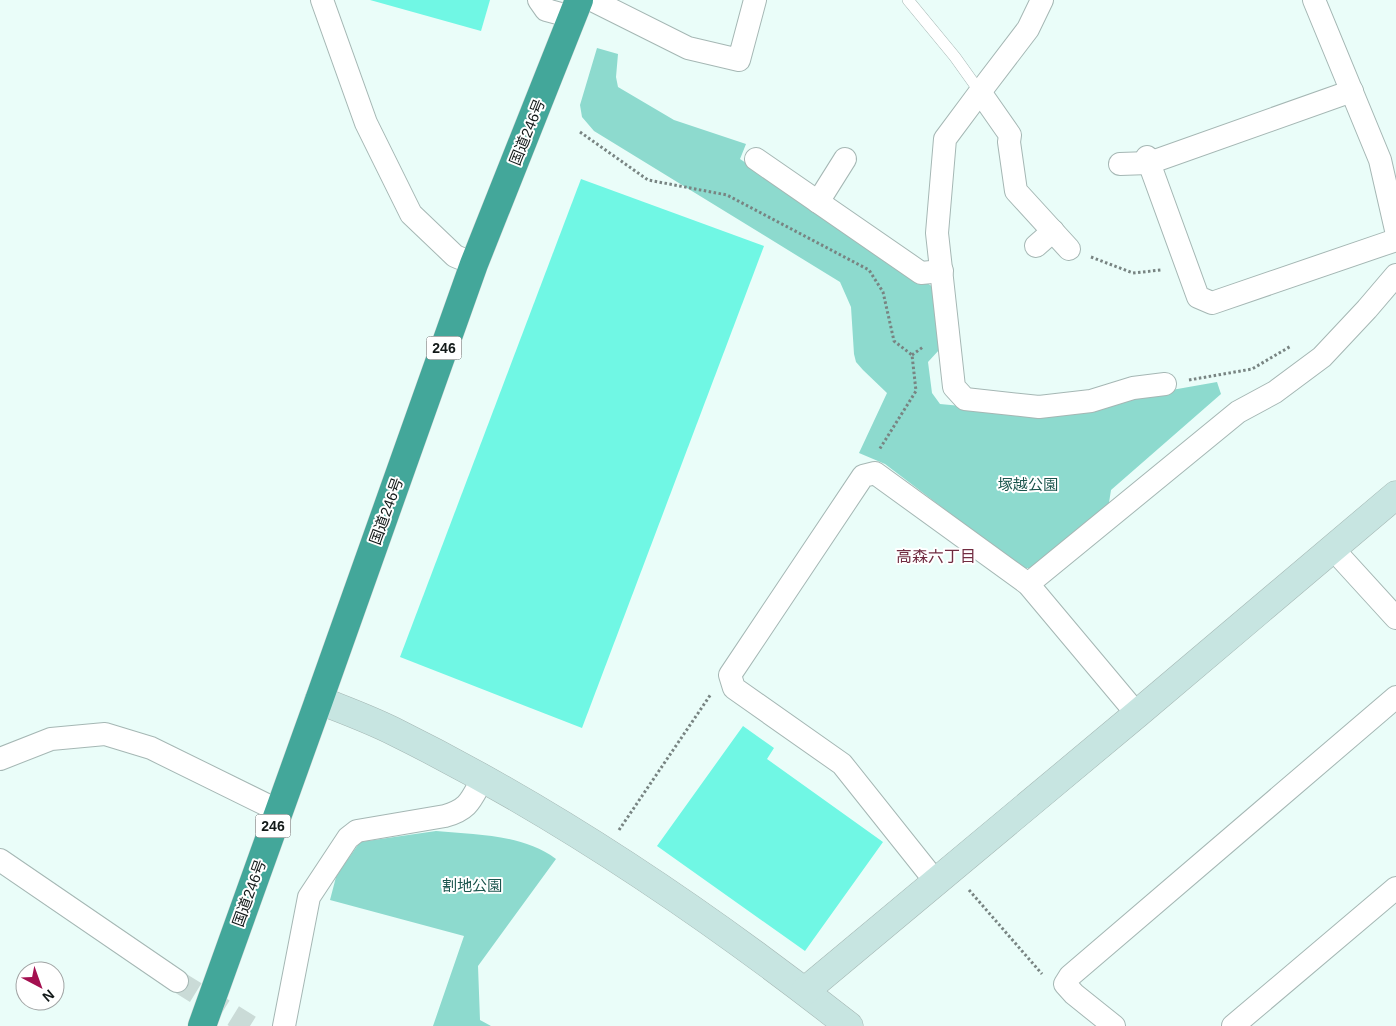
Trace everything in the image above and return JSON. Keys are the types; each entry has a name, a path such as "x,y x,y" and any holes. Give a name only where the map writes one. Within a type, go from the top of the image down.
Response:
{"highway":[{"name":"国道246号","path":"202,1026 320,700 474,264 581,6"}],"street":[{"path":"322,0 366,123 411,214 454,256 474,264"},
{"path":"539,0 546,10 581,6 688,48 746,63 755,0"},
{"path":"1042,0 1028,29 945,139 937,232 954,387 965,400 1038,407 1091,401 1133,388 1165,384"},
{"path":"1314,0 1380,160 1396,230"},
{"path":"1120,164 1148,160 1352,91"},
{"path":"980,92 1010,135 1009,142 1016,191 1045,239 1069,249"},
{"path":"756,159 921,273 942,271"},
{"path":"818,202 845,159"},
{"path":"1148,160 1198,297 1212,303 1396,240"},
{"path":"1028,584 1238,412 1275,392 1322,357 1396,275"},
{"path":"944,876 842,764 734,688 730,675 863,476 875,473 1028,584 1137,714"},
{"path":"805,991 1396,495"},
{"path":"1333,549 1396,618"},
{"path":"1114,1026 1074,994 1066,984 1070,976 1396,697"},
{"path":"320,700 391,730 483,778 603,851 709,921 805,991 849,1026"},
{"path":"0,759 51,739 105,734 151,748 279,811"},
{"path":"284,1026 308,897 348,838 357,831 459,812 468,804 483,778"},
{"path":"0,860 177,980"},
{"path":"1233,1026 1396,888"}],"lane":[{"path":"908,0 955,57 980,92"}],"path":[{"path":"580,132 648,180 727,195 869,270 884,292 894,341 912,355 916,391 867,468 875,473"},
{"path":"1115,266 1133,274 1187,267"},
{"path":"1212,376 1252,369 1297,343"},
{"path":"603,851 714,690 734,688"},
{"path":"944,876 1044,976 1066,984"}],"green space":[{"name":"塚越公園","path":"597,48 618,54 616,77 618,87 674,120 746,144 740,159 936,289 939,350 928,362 932,393 940,404 993,409 1166,391 1217,382 1221,394 1111,490 1108,509 1036,568 1022,568 885,464 859,453 887,393 856,362 851,307 840,282 594,131 582,117 580,105"},
{"name":"割地公園","path":"436,831 514,840 543,851 556,859 478,966 480,1020 491,1026 433,1026 464,936 330,900 336,877 360,842"}],"building":[{"path":"370,0 490,0 481,31"},
{"path":"581,179 764,246 582,728 400,657"},
{"path":"743,726 774,748 767,759 883,842 805,951 657,846"}],"tunnel":[{"path":"177,981 250,1026"}],"district":[{"name":"高森六丁目","path":"936,556"}]}
